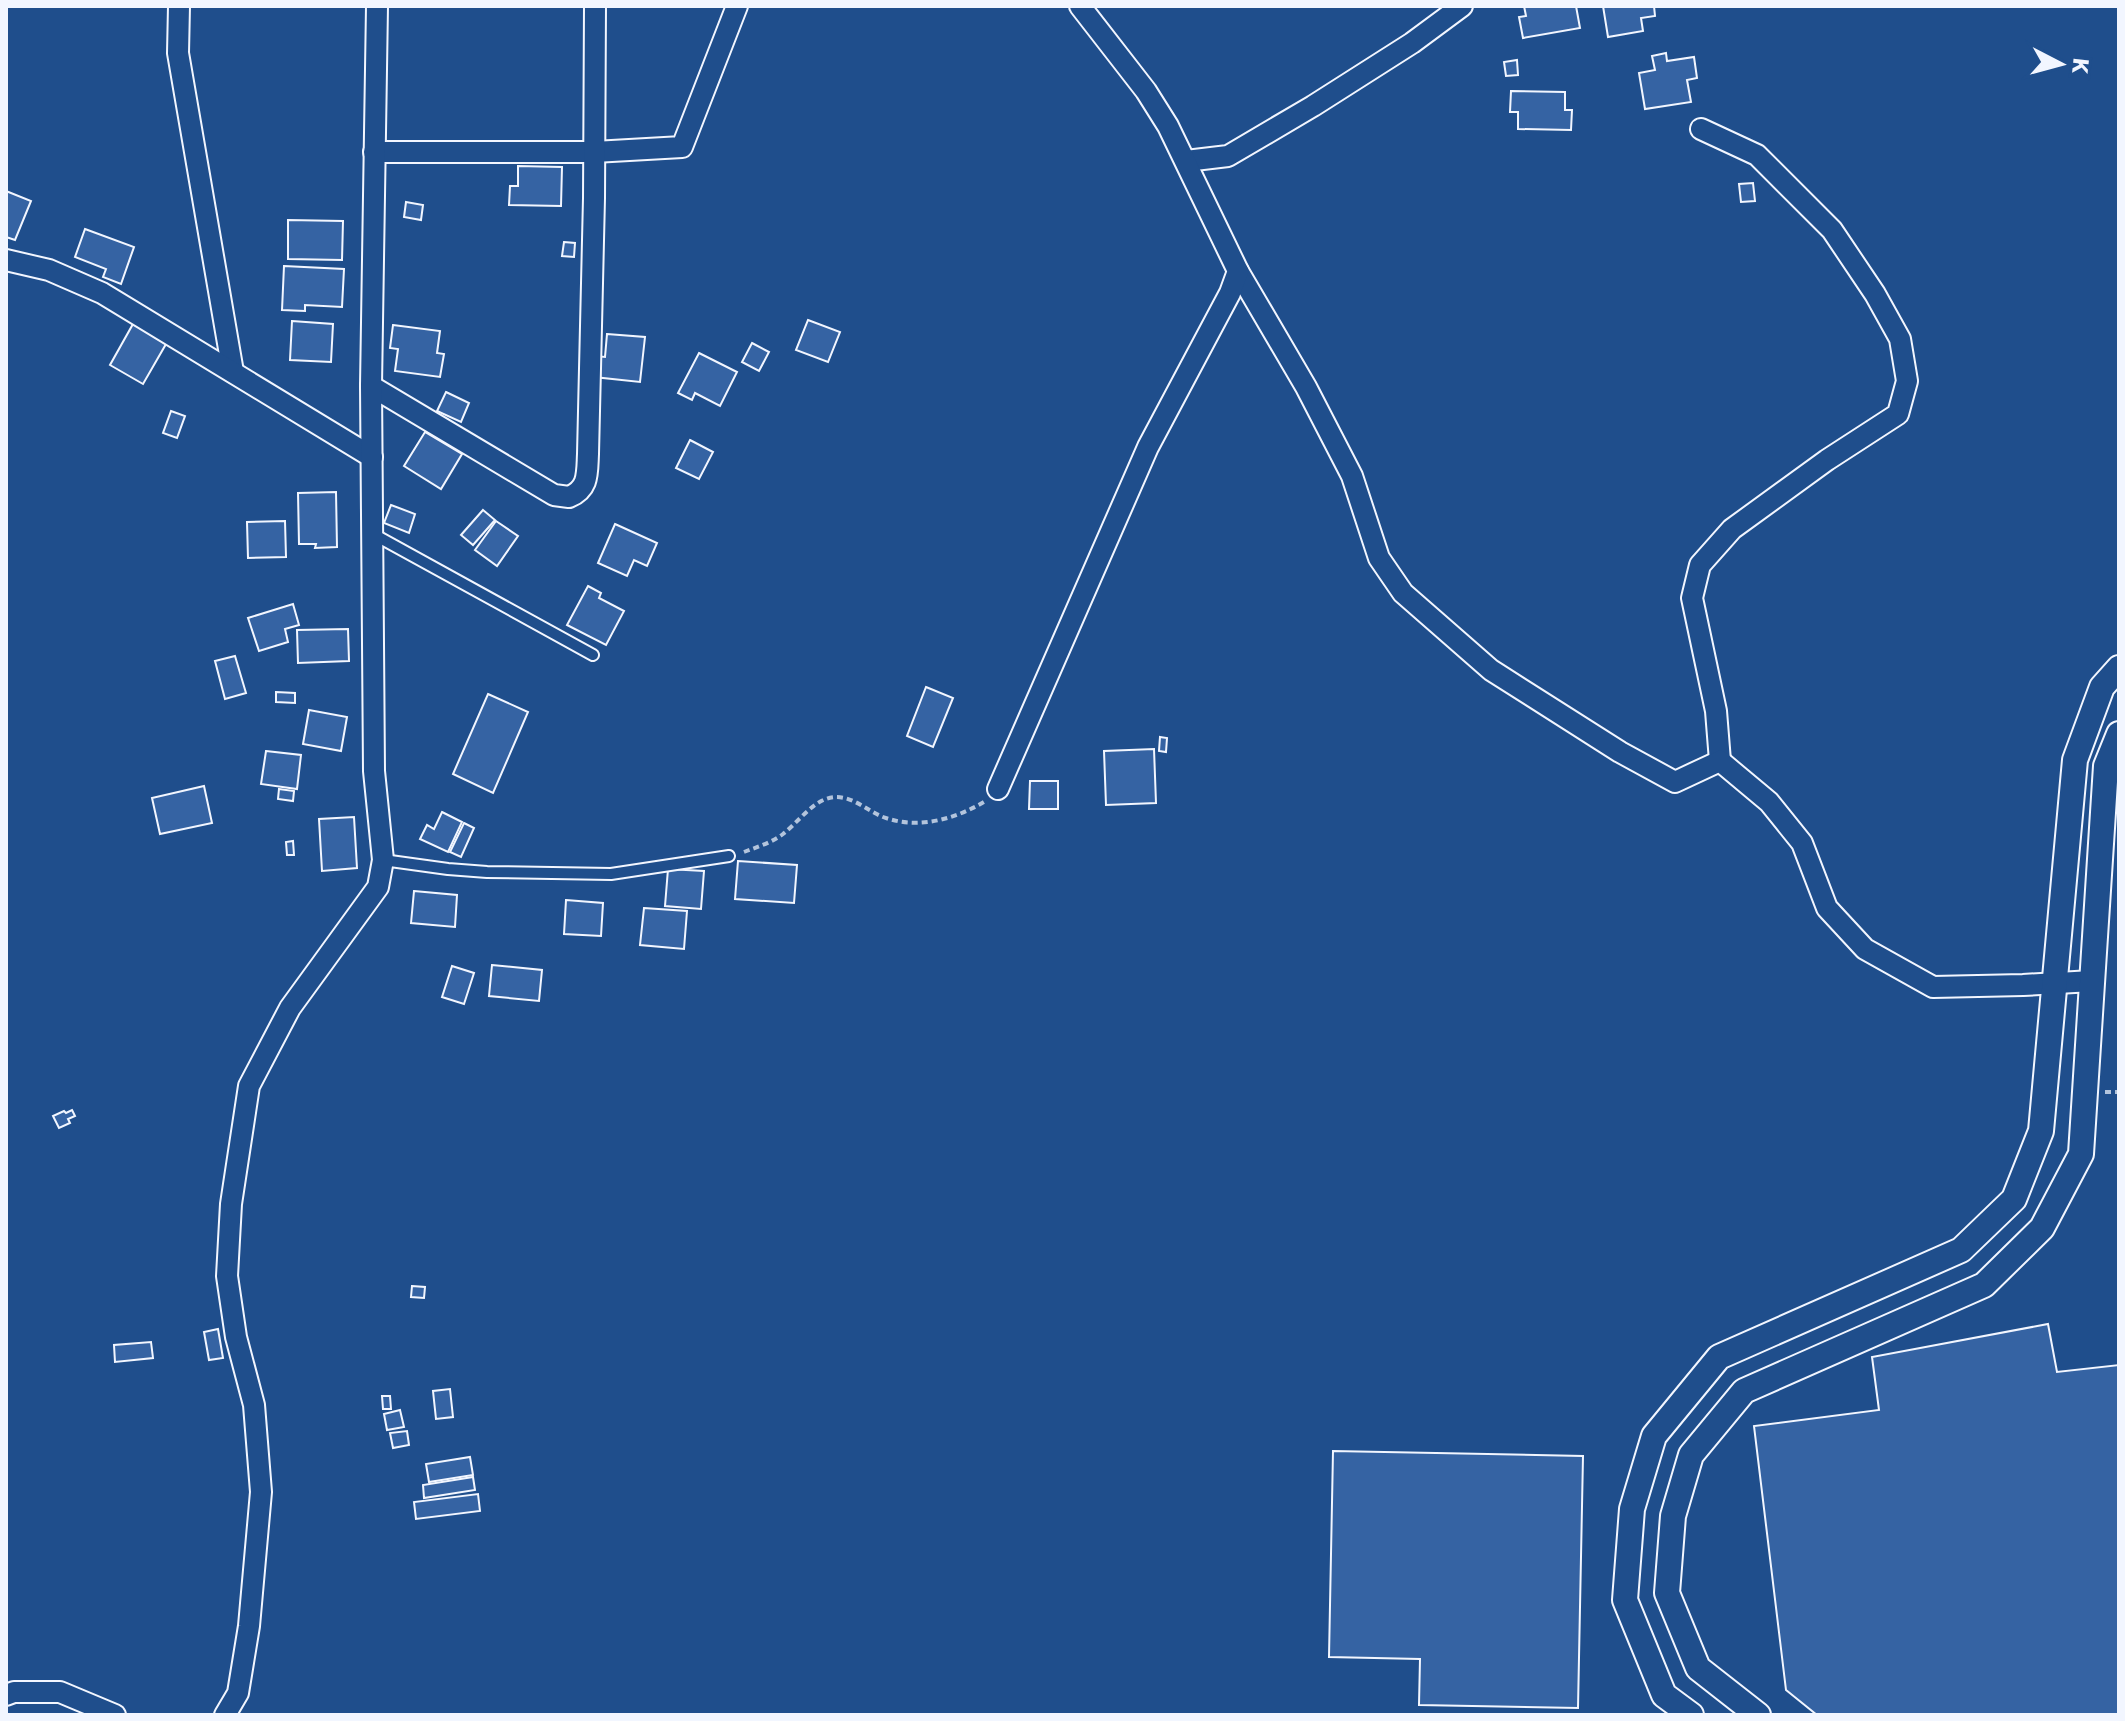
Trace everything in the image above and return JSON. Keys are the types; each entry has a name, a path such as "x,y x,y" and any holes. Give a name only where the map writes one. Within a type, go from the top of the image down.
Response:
{"street":[{"path":"179,6 178,53 233,372"},
{"path":"225,1715 238,1693 249,1626 261,1492 254,1405 236,1337 227,1276 231,1204 249,1086 290,1008 378,887 383,860 374,771 371,386 377,6"},
{"path":"371,386 554,495 569,497 582,489 586,482 588,454 595,6"},
{"path":"374,152 594,152 682,147 737,6"},
{"path":"1080,6 1146,91 1168,126 1238,271 1306,387 1352,476 1379,558 1403,593 1491,670 1620,752 1675,782 1720,761"},
{"path":"1186,161 1228,156 1400,51 1462,6"},
{"path":"1701,129 1757,155 1832,230 1875,294 1900,339 1907,381 1898,414 1827,460 1732,529 1700,565 1692,598 1716,711 1720,761 1769,802 1802,843 1827,908 1865,949 1933,987 2092,981"},
{"path":"6,260 49,270 102,293 372,457"},
{"path":"998,789 1148,447 1230,293 1238,271"},
{"path":"1691,1715 1664,1695 1625,1600 1632,1509 1654,1436 1719,1357 1961,1250 2014,1199 2041,1131 2075,760 2102,687 2119,668"},
{"path":"1758,1715 1698,1668 1667,1593 1673,1516 1691,1455 1744,1391 1984,1285 2042,1228 2081,1154 2106,766 2119,734"},
{"path":"6,1695 14,1692 60,1692 115,1715"}],"lane":[{"path":"373,534 593,655"},
{"path":"383,860 487,872 611,874 729,856"}],"path":[{"path":"729,856 769,843 825,799 847,798 883,817 922,823 945,820 968,811 985,802 998,789"}],"building":[{"path":"1524,6 1576,6 1580,28 1523,38 1519,17 1526,16"},
{"path":"1603,6 1654,6 1655,16 1641,18 1643,31 1608,37"},
{"path":"1666,53 1667,61 1694,57 1697,78 1687,80 1691,102 1645,109 1639,73 1655,70 1652,56"},
{"path":"1517,60 1518,75 1506,76 1504,62"},
{"path":"1511,91 1565,92 1565,110 1572,110 1571,130 1518,129 1518,112 1510,112"},
{"path":"518,166 562,167 561,206 509,205 510,186 518,186"},
{"path":"1753,183 1755,201 1741,202 1739,184"},
{"path":"6,191 31,201 15,240 6,237"},
{"path":"406,202 423,205 421,220 404,217"},
{"path":"288,220 343,221 342,260 288,259"},
{"path":"85,229 134,247 121,284 103,277 106,269 75,257"},
{"path":"564,242 575,243 574,257 562,256"},
{"path":"284,266 344,269 342,307 305,305 305,311 282,310"},
{"path":"808,320 840,332 828,362 796,350"},
{"path":"292,321 333,324 331,362 290,360"},
{"path":"133,324 166,344 143,384 110,365"},
{"path":"393,325 440,331 437,353 444,354 440,377 395,371 398,349 390,348"},
{"path":"607,334 645,337 640,382 594,377 596,356 605,357"},
{"path":"752,343 769,352 759,371 742,362"},
{"path":"699,353 737,372 720,406 695,393 692,400 678,393"},
{"path":"446,392 469,403 461,422 437,411"},
{"path":"171,411 185,416 177,438 163,433"},
{"path":"425,432 462,454 441,489 404,466"},
{"path":"690,440 713,452 699,479 676,468"},
{"path":"336,492 337,547 315,548 316,544 299,544 298,493"},
{"path":"391,505 415,514 409,533 384,523"},
{"path":"483,510 495,520 473,545 461,535"},
{"path":"285,521 286,557 248,558 247,522"},
{"path":"496,521 518,536 497,566 475,550"},
{"path":"615,524 657,543 647,566 634,560 627,576 598,563"},
{"path":"588,586 601,593 599,598 624,611 606,645 567,625"},
{"path":"293,604 299,625 285,629 288,642 259,651 248,618"},
{"path":"348,629 349,661 298,663 297,630"},
{"path":"235,656 246,693 225,699 215,661"},
{"path":"926,687 953,698 933,747 907,736"},
{"path":"276,692 295,693 295,703 276,702"},
{"path":"488,694 528,712 493,793 453,774"},
{"path":"309,710 347,717 341,751 303,744"},
{"path":"1160,737 1167,738 1166,752 1159,751"},
{"path":"1154,749 1156,803 1106,805 1104,751"},
{"path":"266,751 301,755 297,789 261,784"},
{"path":"1030,781 1058,781 1058,809 1029,809"},
{"path":"204,786 212,823 160,834 152,798"},
{"path":"279,789 294,791 293,801 278,799"},
{"path":"442,812 462,822 448,852 420,839 427,825 434,829"},
{"path":"354,817 357,868 322,871 319,819"},
{"path":"464,823 474,828 461,857 450,852"},
{"path":"293,841 294,855 287,855 286,842"},
{"path":"738,861 797,865 794,903 735,899"},
{"path":"668,869 704,871 701,909 665,906"},
{"path":"414,891 457,895 455,927 411,923"},
{"path":"566,900 603,903 601,936 564,934"},
{"path":"644,908 687,911 684,949 640,945"},
{"path":"492,965 542,970 539,1001 489,996"},
{"path":"452,966 474,973 464,1004 442,997"},
{"path":"72,1110 75,1116 68,1119 70,1123 59,1128 53,1116"},
{"path":"412,1286 425,1287 424,1298 411,1297"},
{"path":"2048,1324 2057,1372 2119,1365 2119,1715 1817,1715 1786,1690 1754,1426 1879,1410 1872,1357"},
{"path":"218,1329 223,1358 209,1360 204,1332"},
{"path":"151,1342 153,1358 115,1362 114,1345"},
{"path":"450,1389 453,1417 436,1419 433,1391"},
{"path":"382,1396 390,1396 391,1409 383,1409"},
{"path":"400,1410 404,1427 387,1430 384,1414"},
{"path":"407,1431 409,1445 393,1448 390,1433"},
{"path":"1333,1451 1583,1456 1578,1708 1419,1705 1420,1659 1329,1657"},
{"path":"470,1457 473,1475 429,1482 426,1464"},
{"path":"473,1477 475,1490 424,1498 423,1485"},
{"path":"478,1494 480,1511 416,1519 414,1502"}]}
